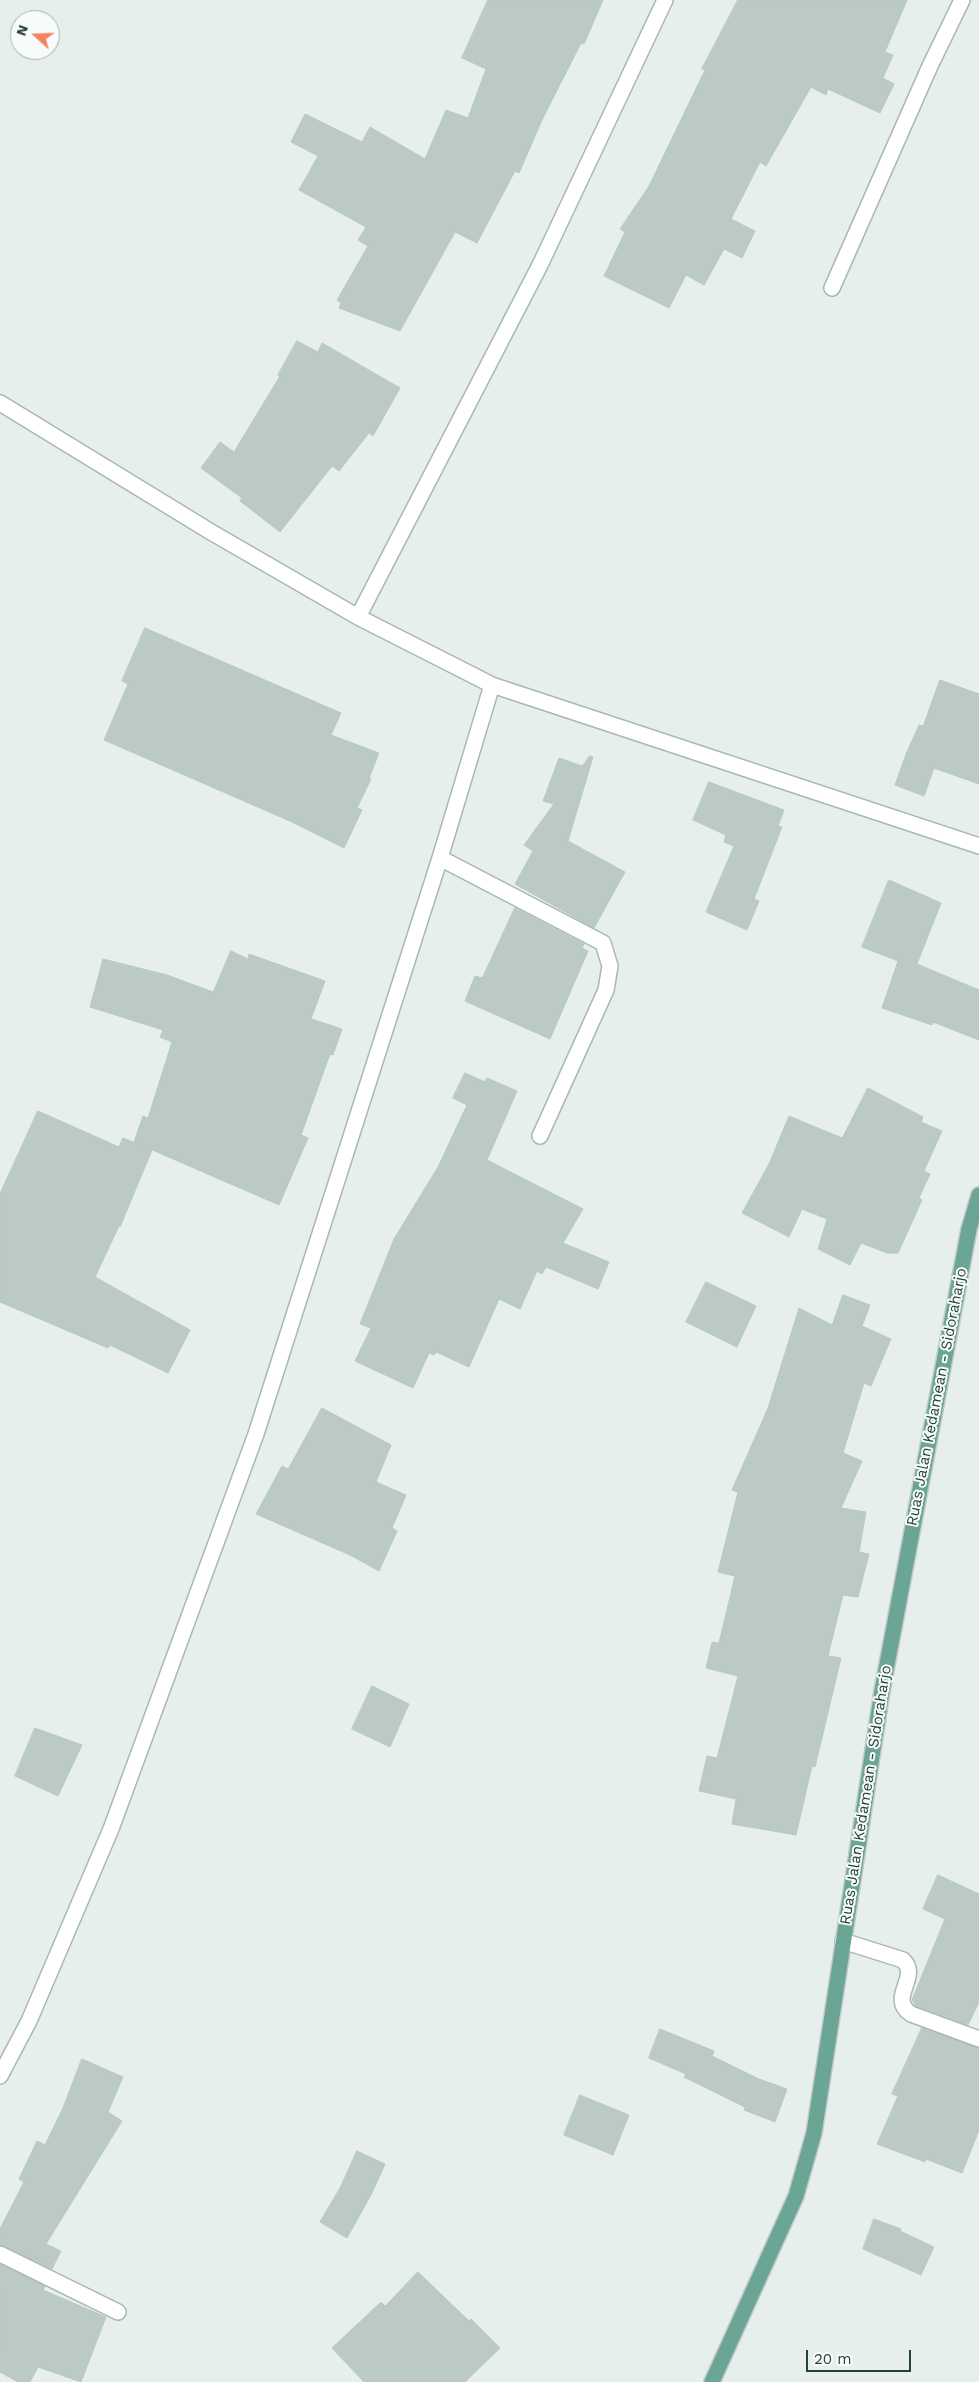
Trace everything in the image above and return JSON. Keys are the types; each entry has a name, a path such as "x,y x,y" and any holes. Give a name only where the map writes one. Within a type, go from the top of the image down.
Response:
{"main road":[{"name":"Ruas Jalan Kedamean - Sidoraharjo","path":"712,2382 796,2196 814,2132 882,1691 969,1229 979,1194"}],"street":[{"path":"358,617 540,266 665,0"},
{"path":"832,288 926,75 962,0"},
{"path":"0,403 211,532 358,617 492,685 979,846"},
{"path":"0,2076 29,2021 111,1829 256,1434 440,858 492,685"},
{"path":"440,858 603,943 610,966 606,990 540,1136"},
{"path":"842,1941 903,1960 907,1964 909,1971 901,2001 903,2009 911,2014 979,2039"},
{"path":"0,2254 118,2312"}],"building":[{"path":"488,0 603,0 584,44 581,43 542,120 519,173 515,171 477,243 455,232 400,331 339,308 341,303 337,300 368,246 358,240 366,227 299,190 318,156 291,142 305,114 362,142 370,127 425,159 446,110 468,118 486,69 462,58"},
{"path":"738,0 907,0 885,52 893,55 883,78 894,84 880,113 828,89 826,95 811,87 766,166 760,162 731,219 755,231 742,258 724,249 704,285 686,275 669,308 604,276 625,232 620,229 649,186 705,70 702,69"},
{"path":"297,341 318,352 322,343 400,388 373,436 369,433 339,471 332,466 280,532 240,501 242,498 201,468 220,442 234,452 280,376 278,375"},
{"path":"145,628 341,713 331,735 379,753 369,778 371,779 357,808 362,810 344,848 292,822 104,740 128,684 122,681"},
{"path":"940,680 979,694 979,784 934,768 924,796 895,785 919,725 923,726"},
{"path":"590,756 593,757 568,841 625,872 594,928 515,884 533,851 524,845 554,804 543,801 559,758 582,766"},
{"path":"709,782 784,810 778,826 782,827 754,899 759,901 747,930 706,912 734,846 724,842 726,835 693,820"},
{"path":"889,880 941,903 917,964 979,990 979,1040 933,1022 932,1025 882,1008 898,961 862,947"},
{"path":"515,908 584,944 582,948 588,951 550,1039 465,1001 475,976 482,978"},
{"path":"231,951 248,959 249,954 325,981 311,1019 342,1029 333,1055 330,1054 301,1135 308,1138 279,1205 134,1142 143,1116 148,1118 172,1042 160,1037 163,1030 90,1007 103,959 167,975 213,992"},
{"path":"465,1073 485,1082 487,1078 517,1091 487,1160 583,1209 563,1243 609,1262 598,1289 546,1267 542,1274 537,1271 520,1309 499,1299 469,1367 436,1352 434,1355 429,1353 413,1388 355,1361 371,1328 360,1324 394,1239 438,1167 467,1105 453,1098"},
{"path":"868,1088 923,1117 921,1122 942,1131 924,1171 930,1174 919,1198 922,1200 898,1253 887,1253 861,1243 850,1265 818,1249 827,1219 802,1209 789,1237 742,1213 769,1164 789,1116 842,1138"},
{"path":"38,1111 119,1147 123,1138 152,1150 120,1227 95,1277 190,1330 168,1373 110,1345 108,1348 0,1302 0,1194"},
{"path":"706,1282 756,1306 737,1347 686,1322"},
{"path":"843,1295 870,1305 862,1326 891,1339 871,1386 864,1383 843,1453 862,1461 841,1508 866,1512 859,1552 869,1554 858,1597 843,1595 828,1656 841,1658 815,1767 812,1766 796,1835 732,1824 736,1799 699,1791 707,1756 717,1758 738,1676 706,1668 712,1642 719,1643 735,1576 718,1572 738,1492 732,1490 768,1408 799,1308 832,1325"},
{"path":"322,1408 391,1445 376,1482 406,1495 392,1528 397,1531 379,1571 350,1555 256,1514 282,1466 288,1469"},
{"path":"372,1686 409,1704 390,1747 352,1729"},
{"path":"35,1728 82,1745 58,1796 15,1776"},
{"path":"938,1875 979,1894 979,2002 968,2025 916,2006 912,2000 945,1919 923,1909"},
{"path":"922,2028 979,2048 979,2130 962,2173 926,2159 925,2162 877,2144 898,2096 892,2094"},
{"path":"660,2029 714,2051 712,2056 759,2079 787,2089 775,2122 744,2110 745,2107 684,2077 686,2074 649,2058"},
{"path":"82,2059 123,2077 108,2112 122,2121 46,2244 61,2251 52,2269 0,2245 0,2229 24,2182 19,2179 37,2141 45,2145 63,2108"},
{"path":"580,2095 629,2115 613,2155 564,2135"},
{"path":"357,2151 385,2164 372,2193 347,2238 320,2222 340,2188"},
{"path":"874,2219 901,2229 900,2231 934,2247 921,2275 863,2249"},
{"path":"0,2264 45,2286 43,2290 106,2317 81,2382 38,2367 30,2382 18,2382 0,2372"},
{"path":"418,2272 469,2321 471,2319 500,2348 465,2382 364,2382 332,2348 381,2302 385,2306"}]}
